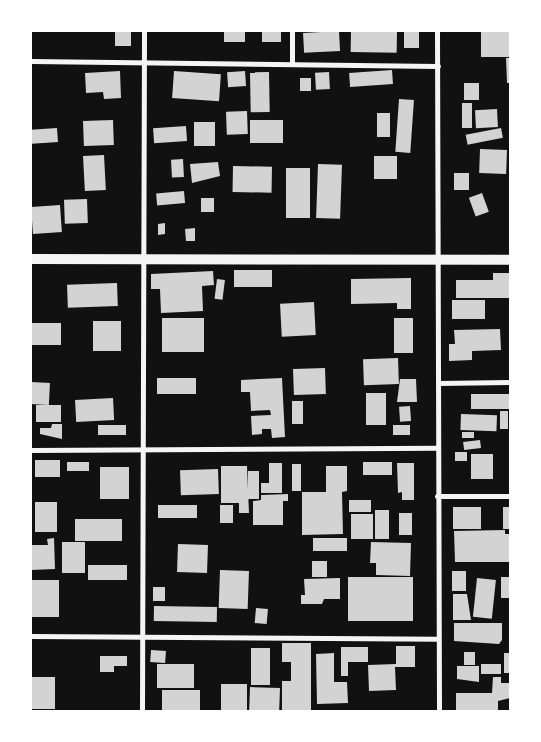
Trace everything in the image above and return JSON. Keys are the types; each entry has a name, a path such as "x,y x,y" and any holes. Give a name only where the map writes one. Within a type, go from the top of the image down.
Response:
{"main road":[{"path":"31,259 510,260"}],"street":[{"path":"142,711 141,449 145,259 144,31"},
{"path":"292,31 292,64"},
{"path":"437,31 439,711"},
{"path":"31,61 438,66"},
{"path":"438,383 510,382"},
{"path":"31,450 438,448"},
{"path":"438,496 510,496"},
{"path":"31,636 142,634 438,639"}],"building":[{"path":"115,31 131,31 131,46 115,46"},
{"path":"224,31 245,31 245,42 224,42"},
{"path":"262,31 281,31 281,42 262,42"},
{"path":"339,31 340,51 304,53 303,33"},
{"path":"351,31 397,32 397,53 351,52"},
{"path":"404,31 419,31 419,48 404,48"},
{"path":"481,31 510,31 510,57 481,57"},
{"path":"506,58 510,58 510,83 507,83"},
{"path":"392,70 393,84 350,87 349,73"},
{"path":"120,71 121,98 104,99 103,92 86,93 85,73"},
{"path":"174,71 221,74 219,101 172,98"},
{"path":"245,71 246,86 228,87 227,72"},
{"path":"250,72 269,72 270,112 251,112"},
{"path":"329,72 330,89 316,90 315,73"},
{"path":"300,78 311,78 311,91 300,91"},
{"path":"464,83 479,83 479,100 464,100"},
{"path":"399,99 414,100 410,153 395,152"},
{"path":"462,103 472,103 472,128 462,128"},
{"path":"497,109 498,127 476,128 475,110"},
{"path":"247,111 248,134 227,135 226,112"},
{"path":"377,113 390,113 390,137 377,137"},
{"path":"113,120 114,145 84,146 83,121"},
{"path":"250,120 283,120 283,143 250,143"},
{"path":"194,122 215,122 215,146 194,146"},
{"path":"186,126 187,141 154,143 153,128"},
{"path":"57,128 58,142 32,144 31,130"},
{"path":"501,128 503,138 468,145 466,135"},
{"path":"480,149 507,150 506,174 479,173"},
{"path":"104,155 106,190 85,191 83,156"},
{"path":"374,156 397,156 397,179 374,179"},
{"path":"183,159 184,177 172,178 171,160"},
{"path":"218,162 220,176 192,183 190,164"},
{"path":"318,164 342,165 340,219 316,218"},
{"path":"233,166 272,167 272,193 233,192"},
{"path":"286,168 310,168 310,218 286,218"},
{"path":"454,173 469,173 469,190 454,190"},
{"path":"184,191 185,203 157,205 156,193"},
{"path":"482,193 489,212 476,217 469,198"},
{"path":"201,198 214,198 214,212 201,212"},
{"path":"87,199 88,223 65,224 64,200"},
{"path":"60,205 62,232 33,234 31,207"},
{"path":"165,223 165,234 158,235 158,224"},
{"path":"195,228 195,241 186,241 185,229"},
{"path":"234,270 272,270 272,287 234,287"},
{"path":"213,271 214,285 202,286 203,311 161,313 160,289 151,289 151,274"},
{"path":"493,273 510,273 510,298 456,298 456,280 493,280"},
{"path":"411,278 411,309 397,309 397,303 351,304 351,279"},
{"path":"217,279 225,280 223,300 215,299"},
{"path":"117,283 118,306 68,308 67,285"},
{"path":"452,300 485,300 485,319 452,319"},
{"path":"314,302 316,335 282,337 280,304"},
{"path":"162,318 204,318 204,352 162,352"},
{"path":"394,318 413,318 413,353 394,353"},
{"path":"93,321 121,321 121,351 93,351"},
{"path":"31,323 61,323 61,345 31,345"},
{"path":"500,329 501,350 472,351 472,360 449,361 449,344 455,344 454,330"},
{"path":"398,358 399,384 364,385 363,359"},
{"path":"325,368 326,394 294,395 293,369"},
{"path":"157,378 196,378 196,394 157,394"},
{"path":"282,378 285,437 272,438 271,429 262,429 262,434 252,435 251,416 271,415 270,410 251,411 250,392 241,392 241,380"},
{"path":"400,379 416,379 417,402 397,402"},
{"path":"31,382 50,383 49,405 31,404"},
{"path":"366,393 386,393 386,425 366,425"},
{"path":"471,394 509,394 509,409 471,409"},
{"path":"113,398 114,420 76,422 75,400"},
{"path":"292,401 303,401 303,424 292,424"},
{"path":"36,405 61,405 61,422 36,422"},
{"path":"410,406 411,421 400,422 399,407"},
{"path":"500,411 508,411 508,429 500,429"},
{"path":"461,414 497,415 496,431 460,430"},
{"path":"52,424 62,424 62,439 40,434 40,428 51,428"},
{"path":"98,425 126,425 126,435 98,435"},
{"path":"393,425 410,425 410,435 393,435"},
{"path":"462,432 474,432 474,438 462,438"},
{"path":"480,440 481,448 464,450 463,442"},
{"path":"455,452 467,452 467,461 455,461"},
{"path":"471,454 493,454 493,479 471,479"},
{"path":"35,460 60,460 60,477 35,477"},
{"path":"67,462 89,462 89,471 67,471"},
{"path":"363,462 392,462 392,475 363,475"},
{"path":"269,463 282,463 282,493 261,493 261,483 269,483"},
{"path":"397,463 414,463 414,500 402,500 402,492 398,493"},
{"path":"292,464 301,464 301,491 292,491"},
{"path":"221,466 247,466 249,513 239,513 239,503 221,503"},
{"path":"326,466 347,466 347,491 342,492 343,534 302,535 302,492 326,492"},
{"path":"100,467 129,467 129,499 100,499"},
{"path":"218,469 219,494 181,495 180,470"},
{"path":"248,471 259,471 259,499 248,499"},
{"path":"288,494 288,501 283,501 283,525 253,525 253,501 261,500 261,495"},
{"path":"349,500 371,500 371,512 349,512"},
{"path":"35,502 57,502 57,532 35,532"},
{"path":"158,505 197,505 197,518 158,518"},
{"path":"220,505 233,505 233,523 220,523"},
{"path":"453,507 481,507 481,529 453,529"},
{"path":"503,507 510,507 510,529 503,529"},
{"path":"375,510 389,510 389,539 375,539"},
{"path":"399,513 412,513 412,535 399,535"},
{"path":"351,514 373,514 373,539 351,539"},
{"path":"75,519 122,519 122,541 75,541"},
{"path":"505,530 505,534 510,534 510,562 455,562 454,531"},
{"path":"54,538 55,569 31,570 31,545 48,545 47,539"},
{"path":"313,538 347,538 347,551 313,551"},
{"path":"62,542 85,542 85,573 62,573"},
{"path":"371,542 411,543 410,576 376,575 376,563 370,563"},
{"path":"178,544 208,545 207,573 177,572"},
{"path":"312,561 327,561 327,577 312,577"},
{"path":"88,565 127,565 127,580 88,580"},
{"path":"220,570 249,571 248,609 219,608"},
{"path":"452,571 466,571 466,591 452,591"},
{"path":"348,577 413,577 413,621 348,621"},
{"path":"501,577 510,577 510,598 501,598"},
{"path":"340,578 340,599 324,599 322,604 301,604 301,595 305,595 304,579"},
{"path":"477,578 496,580 492,619 473,617"},
{"path":"32,580 59,580 59,617 32,617"},
{"path":"153,587 165,587 165,601 153,601"},
{"path":"453,594 467,594 471,620 453,620"},
{"path":"154,606 217,607 217,622 154,621"},
{"path":"256,608 268,609 267,624 255,623"},
{"path":"454,623 502,623 502,640 499,644 454,641"},
{"path":"282,643 311,643 311,711 282,711 282,681 291,681 291,662 282,662"},
{"path":"396,646 415,646 415,667 395,667 396,690 369,691 368,665 396,664"},
{"path":"341,647 368,647 368,662 348,662 348,676 341,676"},
{"path":"251,648 270,648 270,685 251,685"},
{"path":"151,650 166,651 165,663 150,662"},
{"path":"464,652 475,652 475,665 464,665"},
{"path":"334,653 334,682 347,682 348,703 317,704 316,654"},
{"path":"504,653 510,653 510,673 504,673"},
{"path":"100,656 127,656 127,666 114,666 114,672 100,672"},
{"path":"157,664 194,664 194,688 157,688"},
{"path":"481,664 501,664 501,674 481,674"},
{"path":"457,666 479,666 479,682 457,679"},
{"path":"31,677 55,677 55,709 31,709"},
{"path":"493,677 501,677 501,683 510,683 510,698 498,701 498,711 456,711 456,693 492,693"},
{"path":"221,684 247,684 247,711 221,711"},
{"path":"250,687 280,688 279,711 249,711"},
{"path":"162,690 200,690 200,711 162,711"}]}
